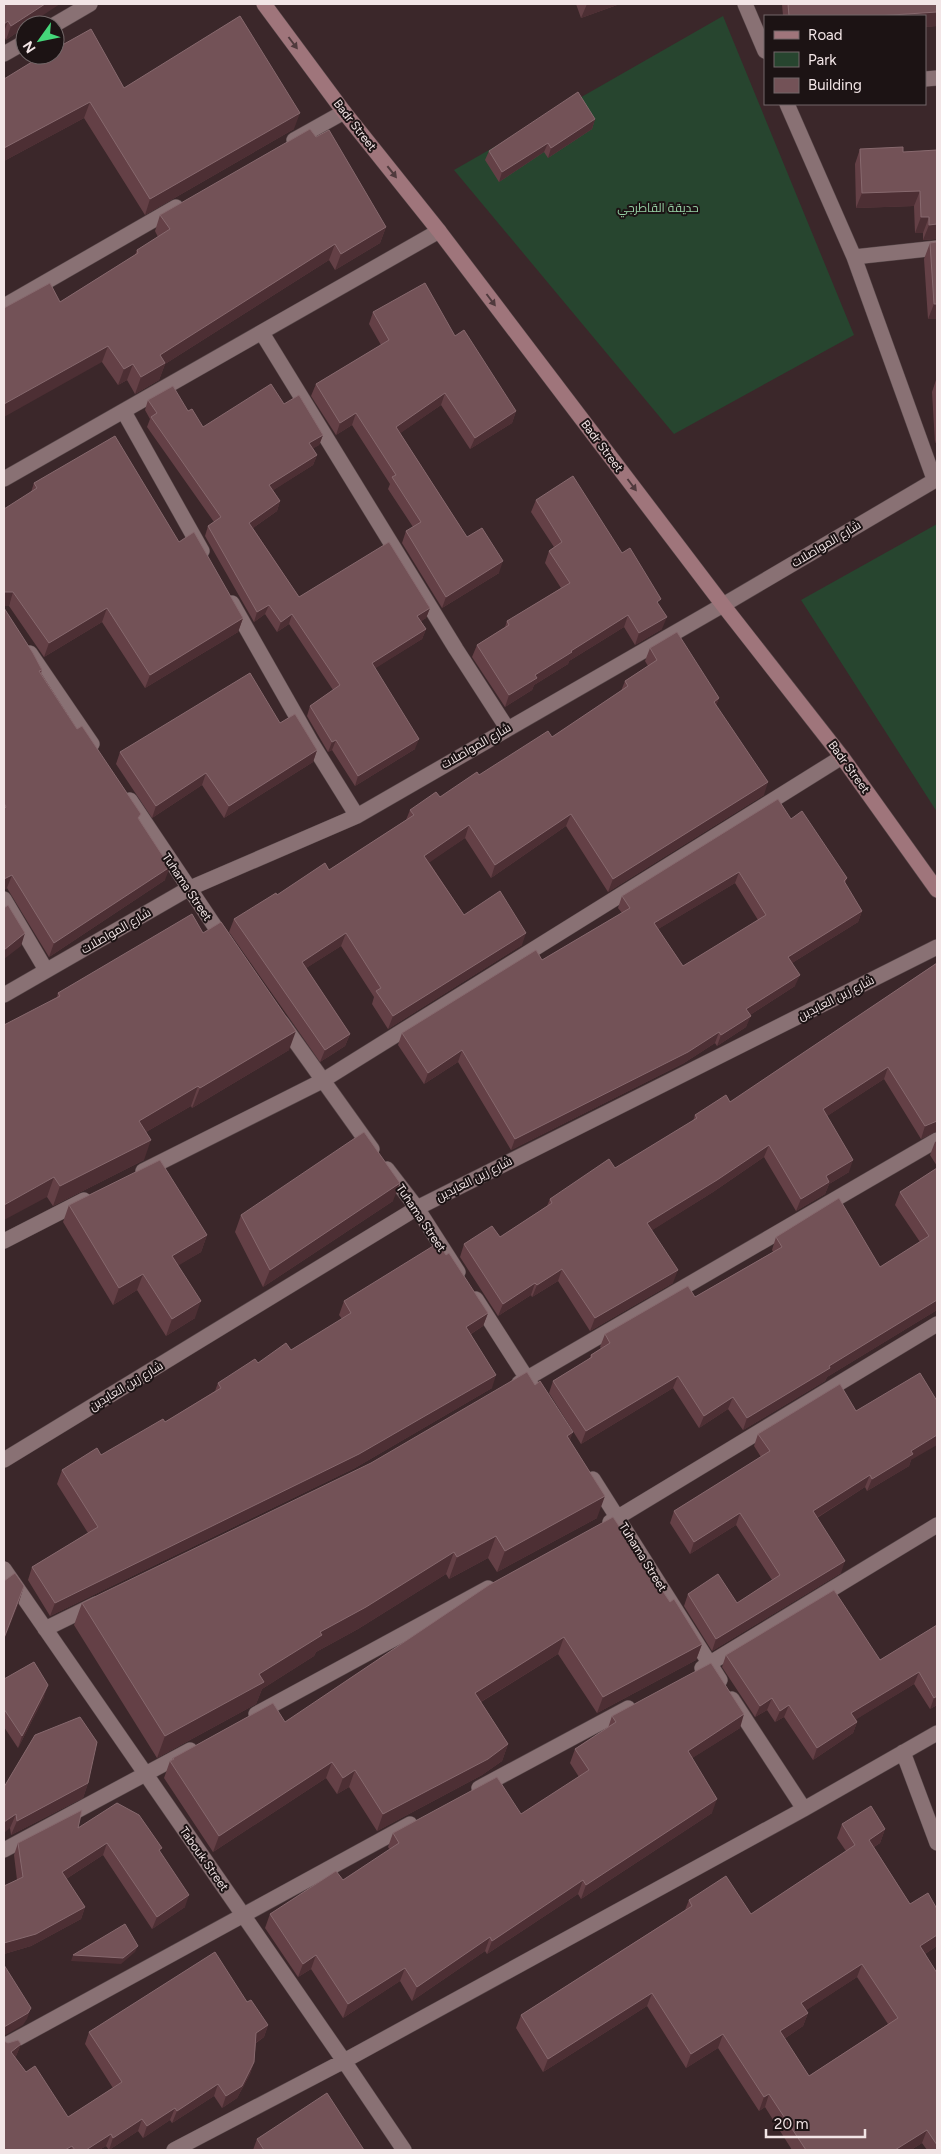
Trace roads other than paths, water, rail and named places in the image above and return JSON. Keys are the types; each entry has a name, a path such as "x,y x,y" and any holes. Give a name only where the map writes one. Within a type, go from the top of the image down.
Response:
{"main road":[{"name":"Badr Street","path":"264,4 344,112 439,231 723,605 842,757 937,890"}],"street":[{"path":"65,19 90,4"},
{"path":"745,4 764,49"},
{"path":"4,54 15,48"},
{"path":"787,105 854,257 936,479"},
{"path":"285,146 344,112"},
{"path":"4,306 191,199"},
{"path":"4,479 439,231"},
{"path":"854,257 937,248"},
{"path":"262,333 456,650 507,728"},
{"path":"124,412 207,560"},
{"name":"شارع المواصلات","path":"4,994 188,889 357,816 723,605 936,479"},
{"path":"227,594 311,742 357,816"},
{"path":"20,638 101,758"},
{"path":"128,1179 322,1081 842,757"},
{"name":"Tuhama Street","path":"123,790 232,953"},
{"path":"4,899 46,970"},
{"name":"شارع زين العابدين","path":"4,1460 417,1208 937,947"},
{"name":"Tuhama Street","path":"272,1009 322,1081 417,1208 543,1403"},
{"path":"510,1388 937,1140"},
{"path":"4,1241 101,1192"},
{"path":"600,1527 937,1324"},
{"name":"Tuhama Street","path":"586,1468 709,1664 804,1809"},
{"path":"692,1674 937,1525"},
{"name":"Tabouk Street","path":"4,1569 404,2150"},
{"path":"242,1722 504,1579"},
{"path":"45,1629 108,1598"},
{"path":"463,1796 639,1702"},
{"path":"174,2150 344,2061 804,1809 937,1733"},
{"path":"4,1850 207,1741"},
{"path":"902,1752 937,1843"},
{"path":"4,2046 242,1914 427,1815"}],"park label":[{"name":"حديقة القاطرجي","path":"658,208"}]}
